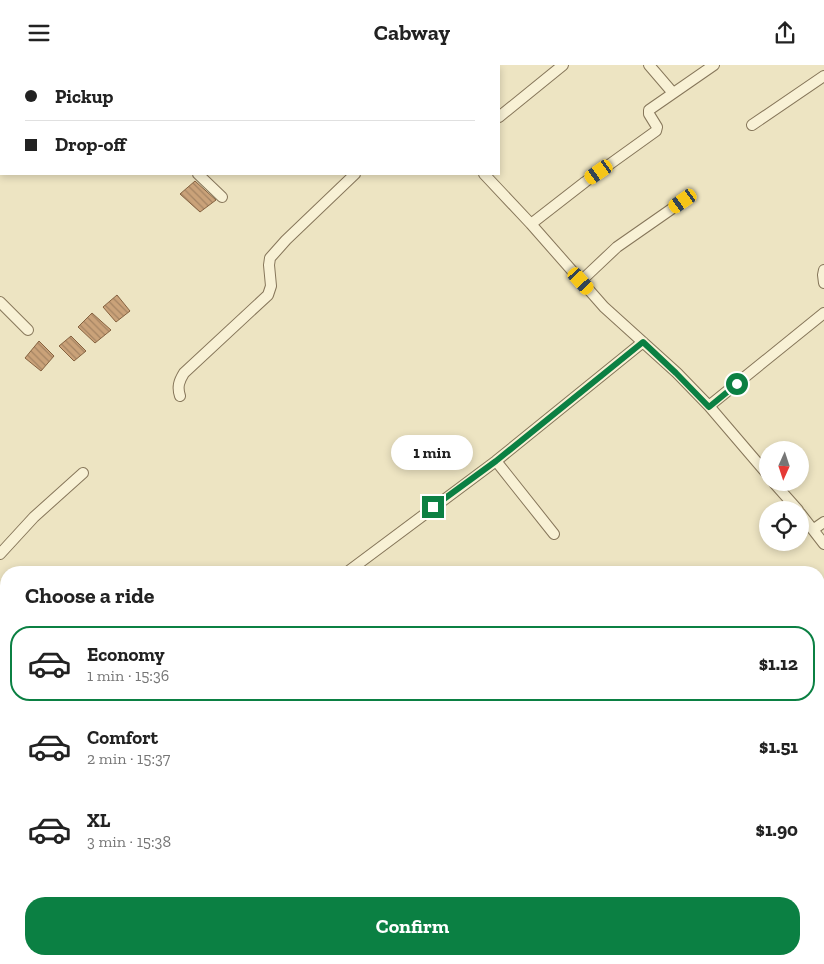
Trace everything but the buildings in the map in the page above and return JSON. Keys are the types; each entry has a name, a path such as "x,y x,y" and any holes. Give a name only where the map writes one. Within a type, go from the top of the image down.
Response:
{"street":[{"path":"500,116 563,65"},
{"path":"649,65 673,93"},
{"path":"531,225 585,182 656,131 657,127 649,114 649,110 714,65"},
{"path":"752,125 824,76"},
{"path":"199,175 222,197"},
{"path":"180,396 178,390 179,382 184,373 268,295 271,286 270,258 354,175"},
{"path":"485,175 604,307 676,373 709,407 759,465"},
{"path":"581,281 617,247 683,201"},
{"path":"824,270 824,283"},
{"path":"0,302 28,330"},
{"path":"709,407 824,313"},
{"path":"355,566 496,461 643,342"},
{"path":"496,461 554,534"},
{"path":"0,554 34,517 83,473"},
{"path":"781,491 790,501"},
{"path":"814,529 824,522"},
{"path":"809,523 824,544"},
{"path":"0,888 0,893"}],"route":[{"path":"433,507 496,461 643,342 709,407 737,384"}]}
